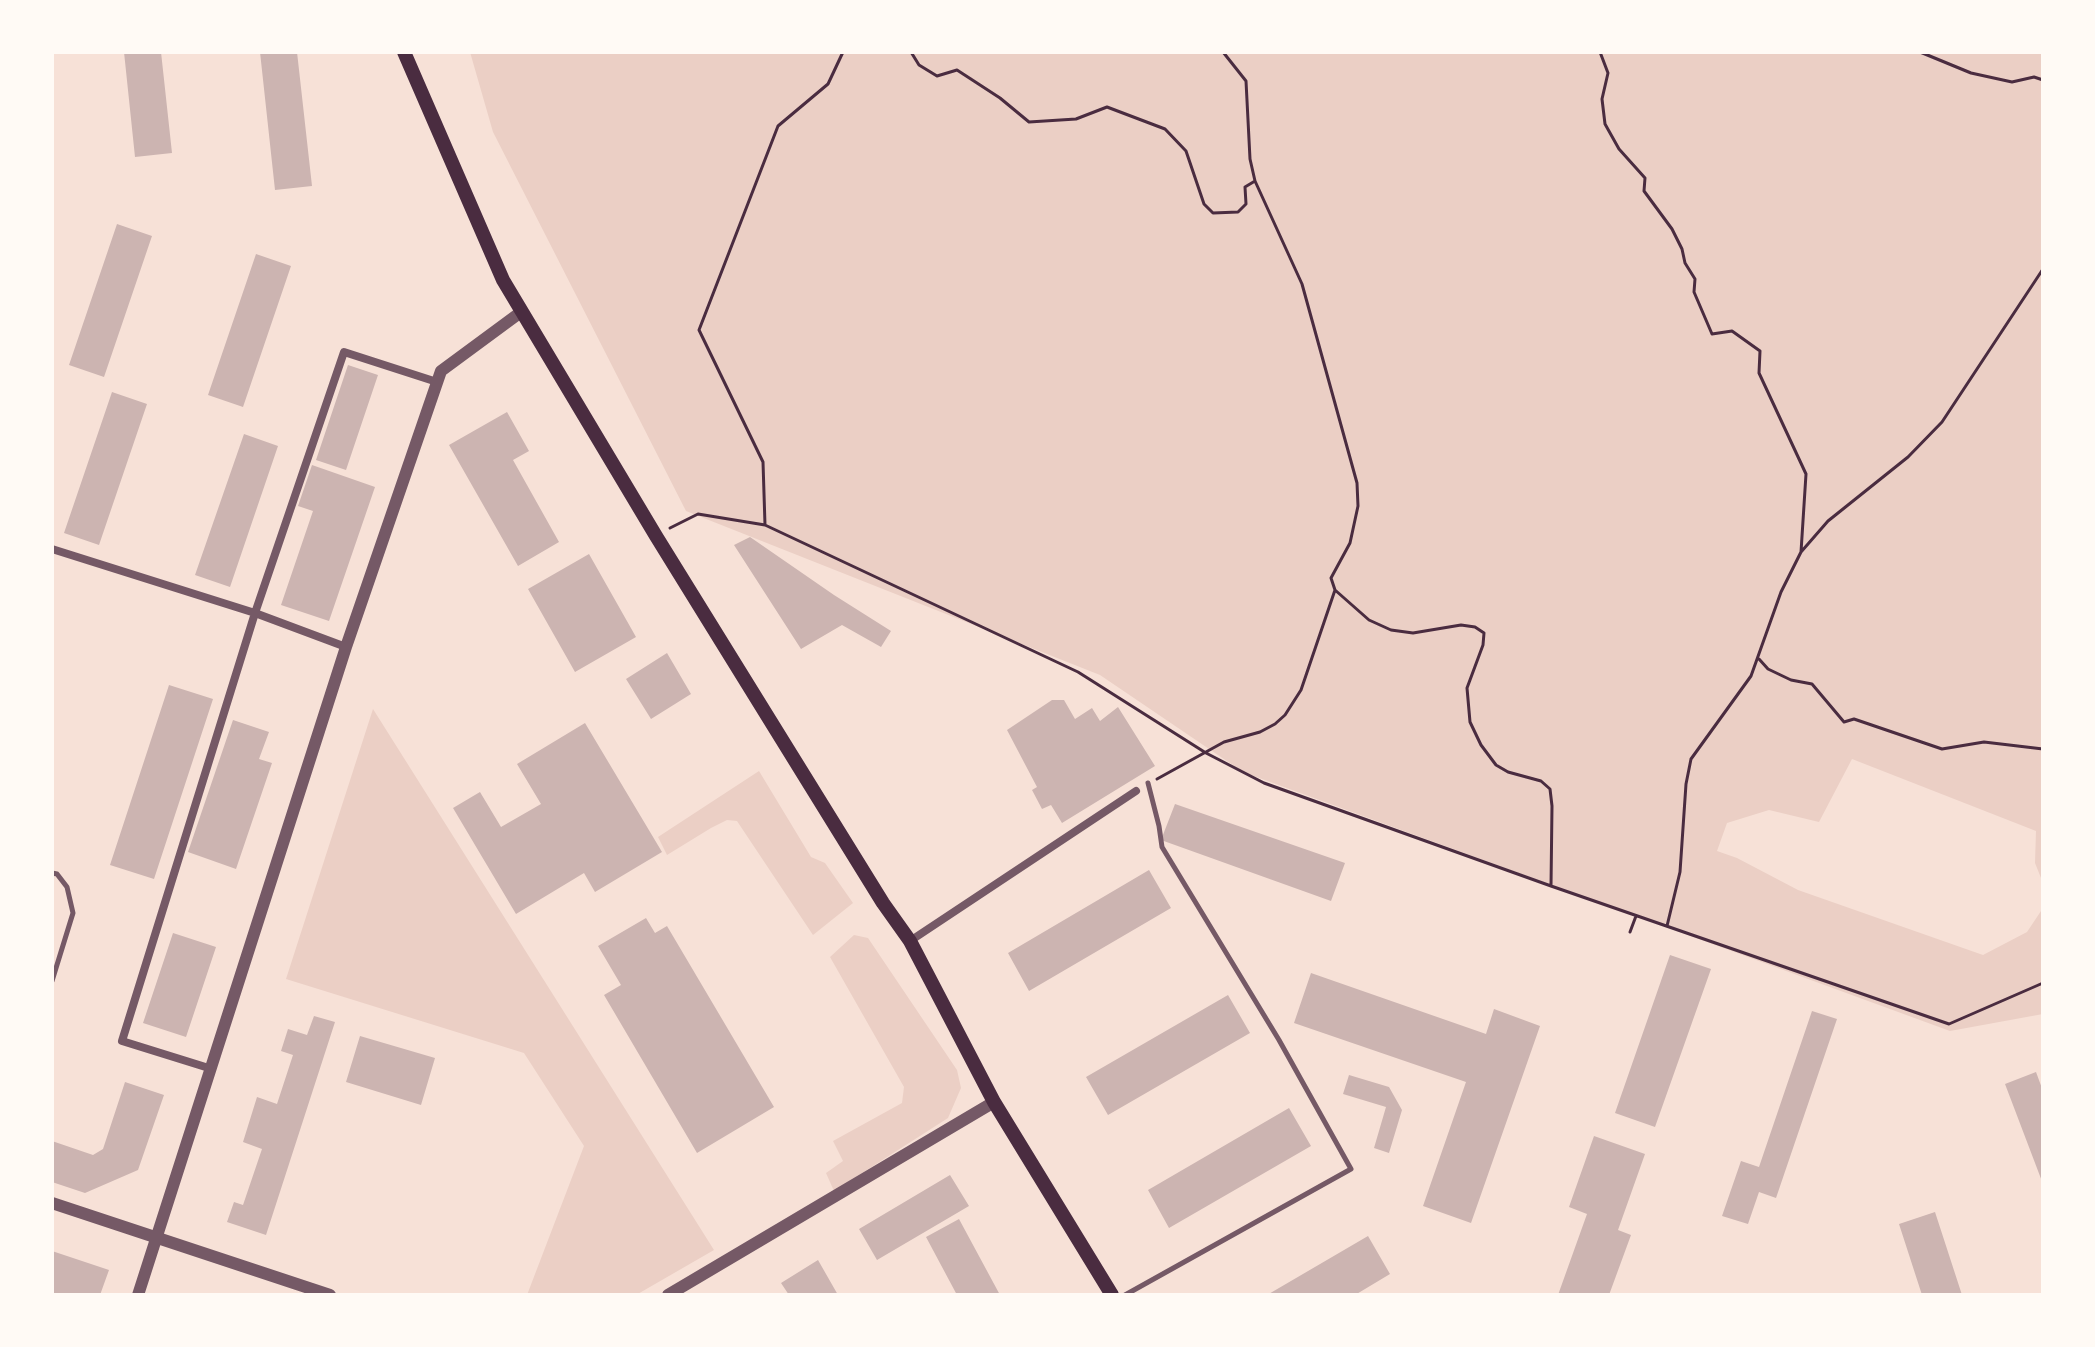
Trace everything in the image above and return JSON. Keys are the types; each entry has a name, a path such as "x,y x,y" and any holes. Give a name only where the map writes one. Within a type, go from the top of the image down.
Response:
{"main road":[{"path":"404,52 503,280 521,312 656,536 883,903 910,941 994,1102 1112,1295"}],"street":[{"path":"138,1295 346,647 441,371 521,312"},
{"path":"212,1069 122,1041 255,613 344,352 437,382"},
{"path":"52,549 255,613 346,647"},
{"path":"910,941 1136,791"},
{"path":"668,1295 994,1102"},
{"path":"52,1203 330,1295"}],"lane":[{"path":"1125,1295 1351,1169 1279,1040 1162,847 1148,783"},
{"path":"52,873 57,874 67,887 73,913 52,981"}],"path":[{"path":"765,525 763,462 699,330 778,126 828,84 843,52"},
{"path":"911,52 919,65 937,76 957,70 1000,98 1029,122 1076,119 1107,107 1165,129 1186,151 1204,204 1213,213 1238,212 1246,204 1245,187 1255,181"},
{"path":"1223,52 1246,81 1250,159 1255,181 1302,284 1357,483 1358,506 1350,543 1331,578 1335,590 1369,620 1391,630 1413,633 1461,625 1475,627 1484,633 1483,645 1467,688 1470,722 1481,745 1496,765 1508,772 1541,781 1550,789 1551,886"},
{"path":"1600,52 1608,73 1602,99 1605,124 1619,149 1645,178 1644,191 1677,239 1685,263 1695,279 1694,292 1712,334 1732,331 1760,351 1759,373 1806,474 1801,552"},
{"path":"1920,52 1971,73 2012,82 2034,77 2043,80"},
{"path":"1667,926 1680,872 1688,769 1701,743 1751,676 1781,592 1801,552 1828,521 1908,457 1942,422 2043,269"},
{"path":"656,536 698,514 765,525 1078,672 1206,753 1264,783 1949,1024 2043,983"},
{"path":"1148,783 1224,742 1260,732 1285,715 1301,690 1335,590"},
{"path":"1759,659 1768,669 1791,680 1812,684 1844,722 1854,719 1942,749 1984,742 2043,749"},
{"path":"1630,932 1636,916"}],"shaded area":[{"path":"470,52 2043,52 2043,883 2035,863 2036,831 1852,759 1819,822 1769,810 1727,823 1717,851 1798,890 1983,955 2027,932 2043,908 2043,1014 1950,1031 1243,772 1100,675 686,511 493,132"},
{"path":"373,709 714,1250 636,1295 527,1295 584,1146 524,1053 286,979"},
{"path":"759,771 811,857 825,863 853,903 813,935 737,821 727,820 667,855 658,837"},
{"path":"854,935 868,938 957,1070 961,1088 948,1118 834,1191 826,1173 843,1161 833,1141 902,1103 904,1087 830,957"}],"building":[{"path":"124,52 161,52 172,153 135,157"},
{"path":"260,52 297,52 312,186 275,190"},
{"path":"117,224 152,236 104,377 69,365"},
{"path":"256,254 291,266 243,407 208,395"},
{"path":"348,365 378,375 346,470 316,460"},
{"path":"112,392 147,404 99,545 64,533"},
{"path":"507,412 529,451 513,460 559,542 518,566 449,445"},
{"path":"244,434 278,446 230,587 195,575"},
{"path":"312,465 375,487 329,621 281,605 313,511 298,506"},
{"path":"750,537 891,631 881,647 842,625 801,649 734,545"},
{"path":"589,554 636,637 575,672 528,589"},
{"path":"667,653 691,694 651,719 626,679"},
{"path":"169,685 213,699 154,879 110,865"},
{"path":"1052,700 1064,700 1075,719 1092,708 1100,721 1118,707 1155,766 1062,823 1051,805 1042,809 1032,790 1037,787 1007,730"},
{"path":"233,720 269,732 259,759 272,763 236,869 188,852"},
{"path":"585,723 662,852 595,892 584,873 516,914 453,808 480,792 501,827 541,804 517,764"},
{"path":"1175,804 1345,863 1331,901 1161,840"},
{"path":"1149,870 1171,908 1029,991 1008,953"},
{"path":"646,918 655,933 667,926 774,1107 697,1153 604,995 621,985 598,946"},
{"path":"173,933 216,947 186,1037 143,1023"},
{"path":"1670,955 1711,969 1655,1127 1615,1113"},
{"path":"1311,973 1486,1034 1494,1009 1540,1026 1471,1223 1423,1206 1466,1082 1294,1023"},
{"path":"1228,995 1250,1033 1108,1115 1086,1077"},
{"path":"1812,1011 1837,1019 1776,1198 1759,1192 1748,1224 1722,1216 1741,1161 1759,1167"},
{"path":"314,1016 335,1022 266,1235 227,1222 234,1202 243,1205 262,1149 243,1142 257,1097 277,1104 293,1055 281,1051 288,1029 307,1035"},
{"path":"360,1036 435,1058 421,1105 346,1082"},
{"path":"2036,1072 2043,1091 2043,1184 2005,1084"},
{"path":"1349,1075 1389,1087 1402,1110 1389,1153 1374,1148 1386,1107 1343,1094"},
{"path":"125,1082 164,1095 138,1170 85,1193 52,1182 52,1141 93,1155 103,1149"},
{"path":"1289,1108 1311,1146 1169,1228 1148,1190"},
{"path":"1594,1136 1645,1154 1618,1230 1631,1235 1609,1295 1558,1295 1587,1214 1569,1207"},
{"path":"950,1175 969,1206 877,1260 859,1229"},
{"path":"1935,1212 1962,1295 1922,1295 1899,1224"},
{"path":"959,1219 1000,1295 957,1295 926,1237"},
{"path":"1368,1236 1390,1274 1355,1295 1267,1295"},
{"path":"52,1251 109,1270 100,1295 52,1295"},
{"path":"818,1260 838,1295 789,1295 781,1283"}]}
